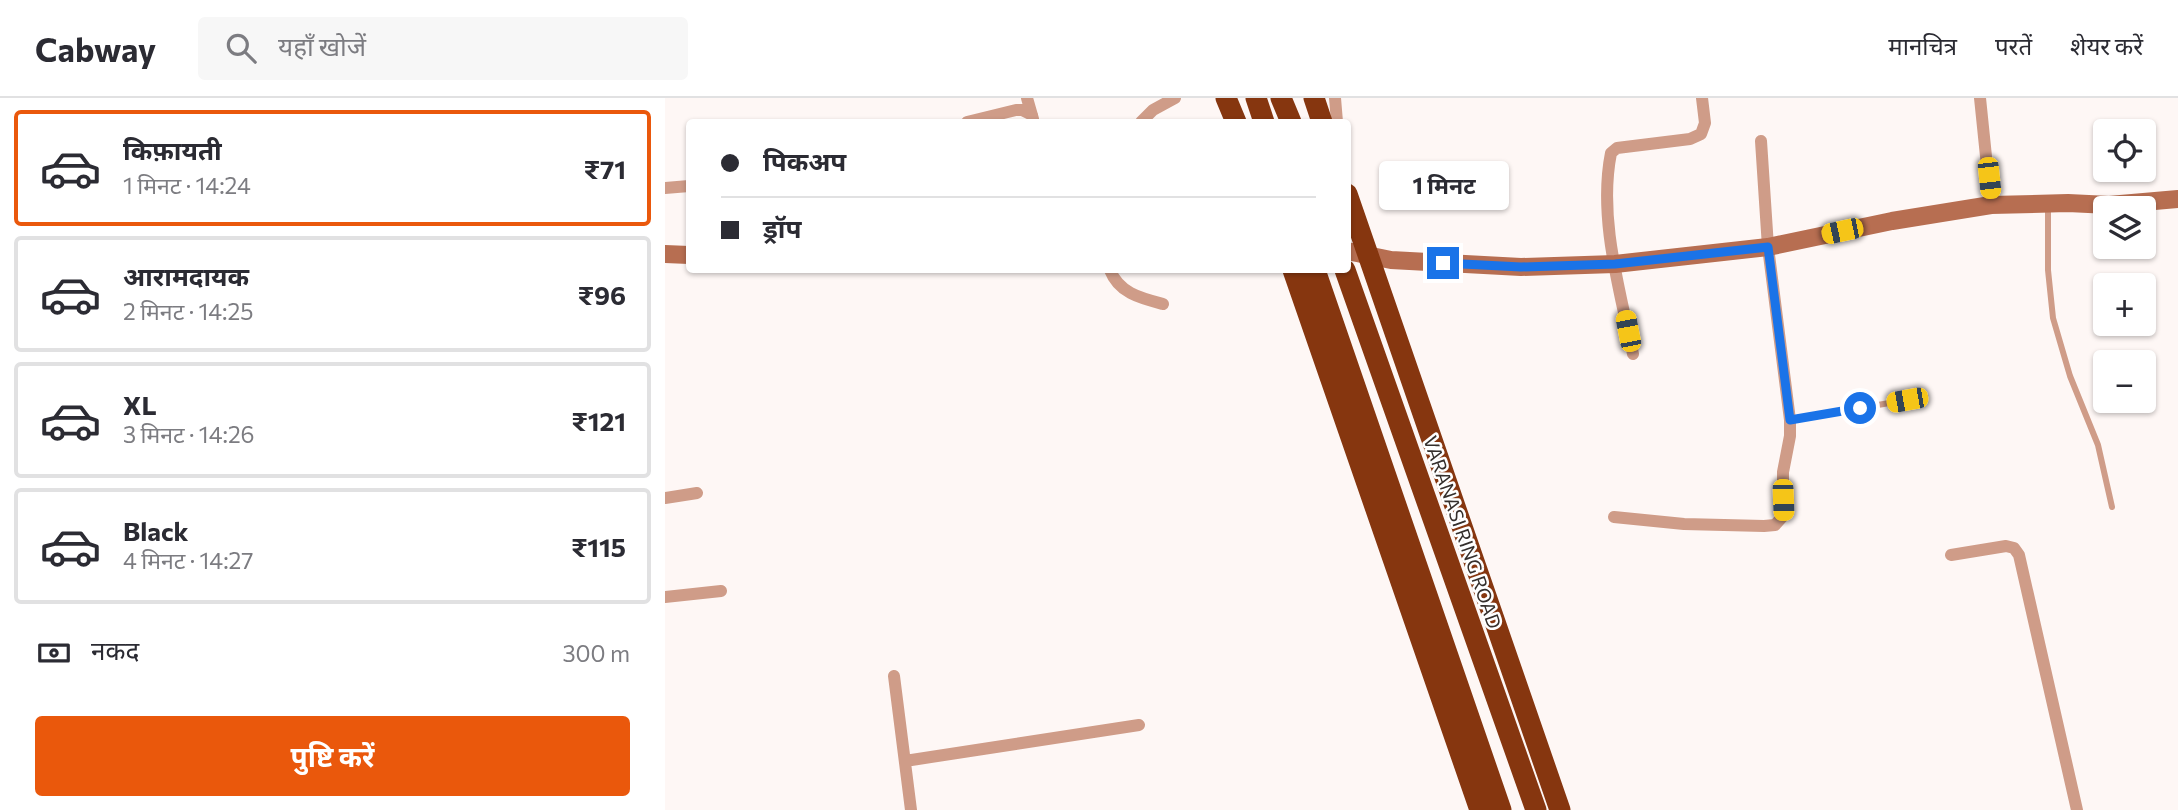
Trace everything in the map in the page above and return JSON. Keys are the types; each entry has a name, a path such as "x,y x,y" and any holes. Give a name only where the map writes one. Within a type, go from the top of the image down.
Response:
{"highway":[{"path":"1226,98 1235,119"},
{"path":"1256,98 1263,119"},
{"path":"1281,98 1290,119"},
{"path":"1314,98 1321,119"},
{"path":"1351,205 1560,810"},
{"path":"1294,273 1480,810"},
{"path":"1316,273 1501,810"},
{"name":"VARANASI RING ROAD","path":"1348,276 1536,810"}],"street":[{"path":"1027,98 1033,119"},
{"path":"1144,119 1153,110 1175,98"},
{"path":"1335,98 1337,119"},
{"path":"1633,354 1609,227 1607,172 1611,153 1617,148 1690,139 1701,134 1705,123 1702,98"},
{"path":"1980,98 1991,205"},
{"path":"979,119 1022,110 1033,119"},
{"path":"1614,517 1684,524 1775,525 1783,516 1783,472 1790,436 1790,420 1768,247 1761,141"},
{"path":"665,188 686,186"},
{"path":"1351,252 1391,260 1521,267 1615,264 1768,247 1892,221 1991,205 2109,205 2178,199"},
{"path":"665,254 686,255"},
{"path":"1111,273 1121,288 1135,296 1163,304"},
{"path":"665,498 697,493"},
{"path":"1951,555 2006,545 2014,548 2019,555 2077,810"},
{"path":"665,597 721,591"},
{"path":"894,676 911,810"},
{"path":"905,761 1139,725"}],"lane":[{"path":"2048,203 2048,270 2053,318 2070,376 2098,445 2112,506"},
{"path":"1790,420 1907,400"}],"route":[{"path":"1443,263 1521,267 1615,264 1768,247 1790,420 1860,408"}]}
